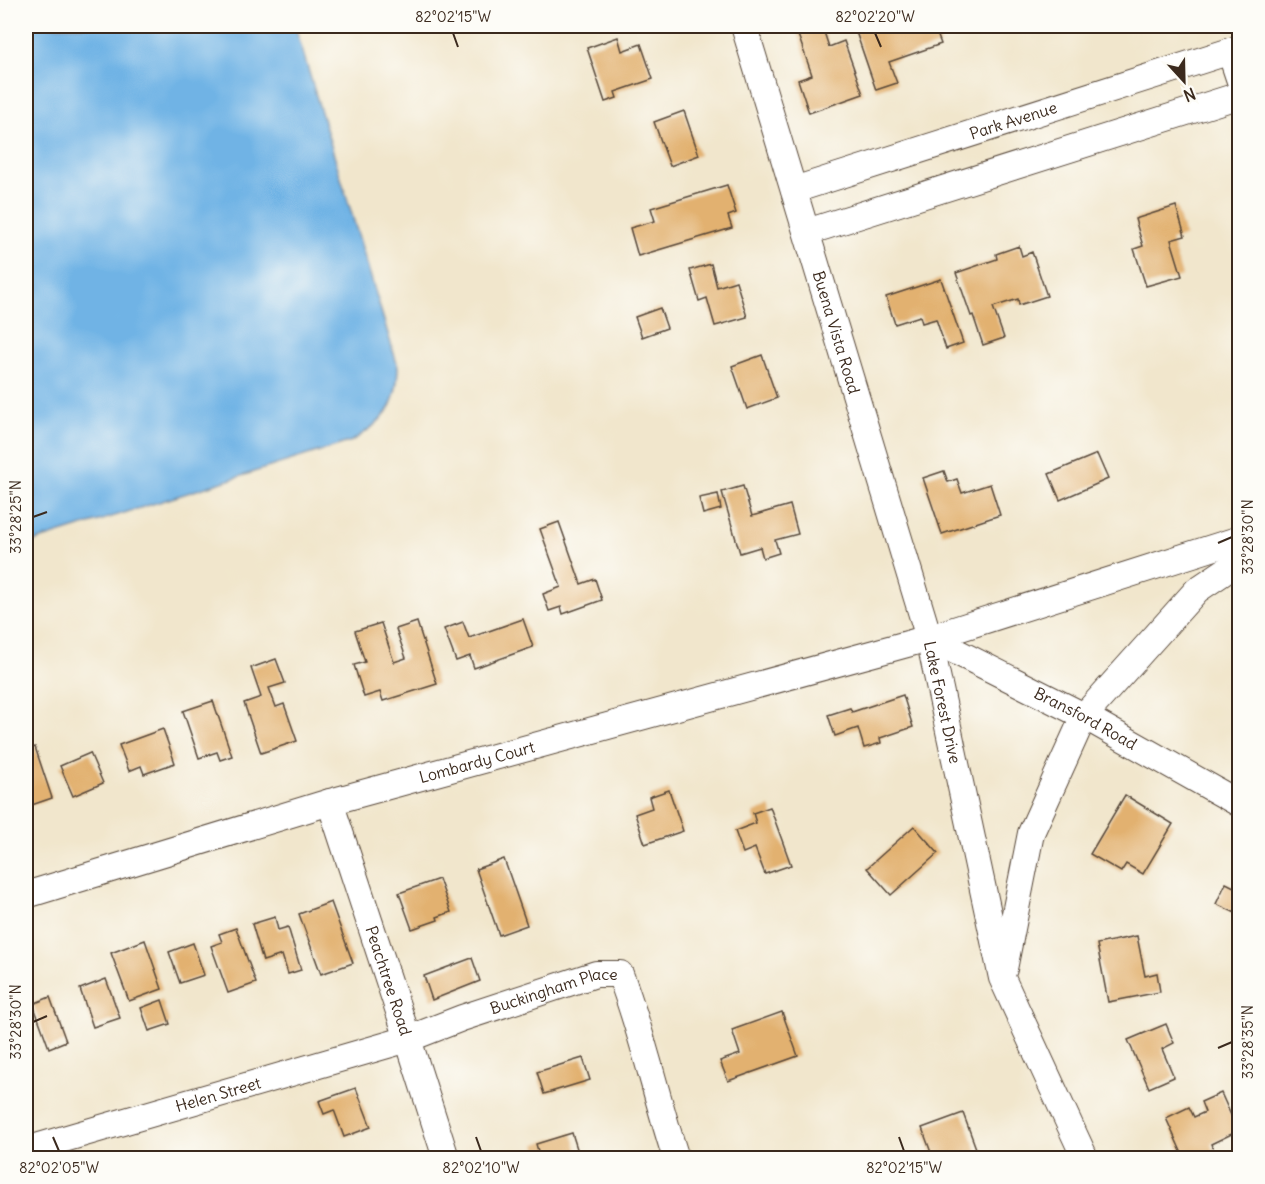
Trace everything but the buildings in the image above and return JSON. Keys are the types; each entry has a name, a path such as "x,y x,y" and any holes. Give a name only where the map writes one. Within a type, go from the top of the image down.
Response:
{"street":[{"name":"Buena Vista Road","path":"744,26 929,638"},
{"name":"Park Avenue","path":"794,190 1235,49 1239,81"},
{"path":"807,232 1239,95"},
{"name":"Lake Forest Drive","path":"1085,1158 1002,978 929,638 1239,539"},
{"path":"1002,978 1031,833 1084,716 1197,590 1239,561"},
{"name":"Bransford Road","path":"929,638 1084,716 1239,804"},
{"name":"Lombardy Court","path":"26,895 330,802 929,638"},
{"name":"Peachtree Road","path":"330,802 446,1158"},
{"name":"Buckingham Place","path":"408,1039 462,1018 596,974 620,974 676,1158"},
{"name":"Helen Street","path":"26,1150 408,1039"}],"water":[{"path":"26,26 295,26 398,367 392,403 381,419 352,441 26,544"}]}
